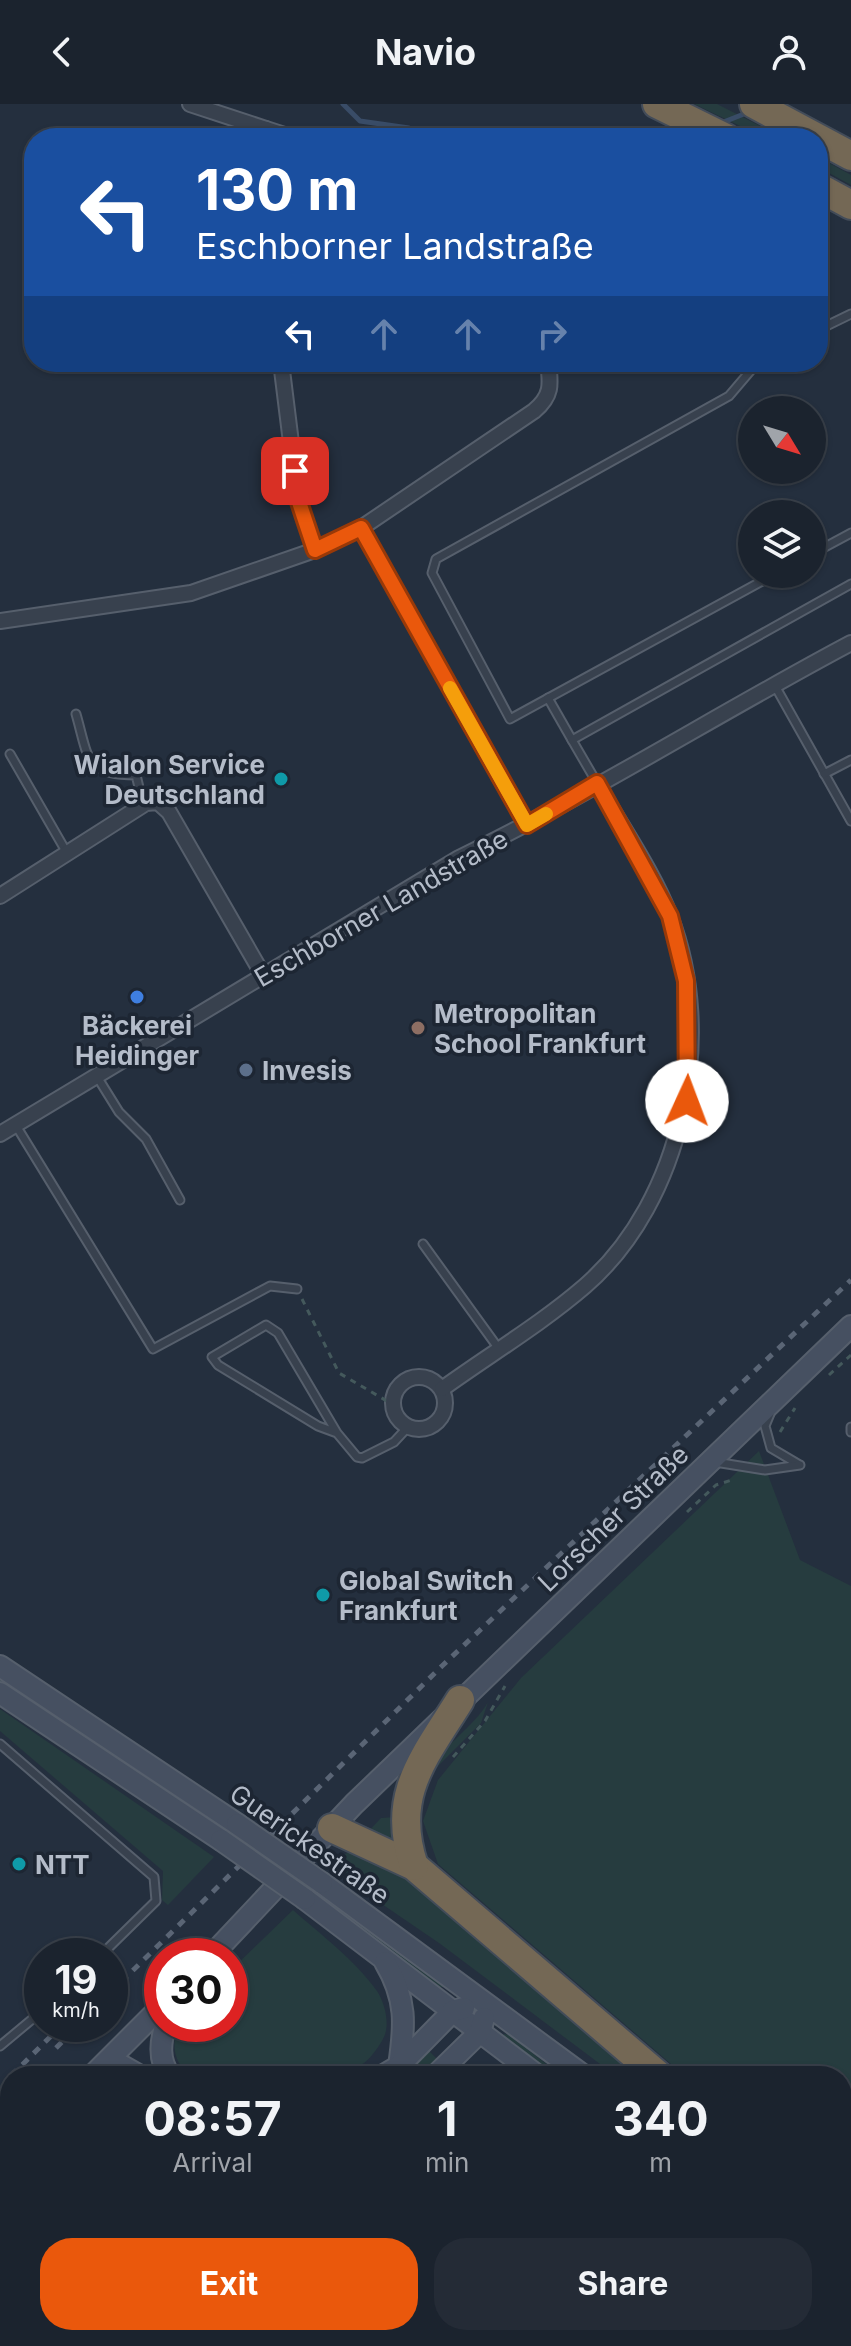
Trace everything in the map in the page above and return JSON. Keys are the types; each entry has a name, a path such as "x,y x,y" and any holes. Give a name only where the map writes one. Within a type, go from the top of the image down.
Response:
{"highway":[{"path":"657,104 705,128"},
{"path":"764,109 799,128"},
{"path":"828,144 851,156"},
{"path":"828,192 851,205"},
{"path":"414,1866 405,1840 404,1813 409,1787 460,1700"},
{"path":"332,1828 414,1866 647,2066"}],"main road":[{"name":"Lorscher Straße","path":"228,1938 460,1700 851,1326"},
{"name":"Guerickestraße","path":"0,1666 322,1883 571,2066"},
{"name":"Guerickestraße","path":"0,1693 305,1899 525,2066"},
{"path":"381,1956 396,1980 406,2023 392,2066"},
{"path":"395,2066 453,2011 487,2003 480,2032 445,2066"},
{"path":"112,2066 144,2028"},
{"path":"161,2042 166,2066"}],"street":[{"path":"190,104 251,128"},
{"path":"282,372 298,499 315,550"},
{"path":"0,621 191,593 315,550 361,528 541,406 551,387 549,372"},
{"path":"361,528 527,825"},
{"name":"Eschborner Landstraße","path":"0,1134 459,858 527,825 851,643"},
{"path":"442,1389 586,1285 632,1231 671,1155 687,1101 686,981 670,916 597,783"},
{"path":"0,896 151,803 169,812 263,975"},
{"path":"417,1376 434,1381 442,1389 446,1400 443,1416 435,1425 423,1430 407,1428 395,1417 392,1404 396,1390 406,1379 417,1376"}],"lane":[{"path":"828,325 851,314"},
{"path":"749,372 729,396 436,559 432,573 510,719 749,588"},
{"path":"826,546 851,533"},
{"path":"572,740 851,584"},
{"path":"774,684 851,821"},
{"path":"548,698 597,783"},
{"path":"76,714 93,764 106,774 136,775 151,803"},
{"path":"10,754 67,853"},
{"path":"824,774 851,760"},
{"path":"96,1075 119,1112 146,1139 180,1200"},
{"path":"15,1124 153,1349 270,1286 297,1289"},
{"path":"423,1244 499,1349"},
{"path":"337,1433 305,1418 218,1365 212,1357 260,1326 271,1327 278,1333 337,1433 362,1458 394,1442 407,1428"},
{"path":"709,1462 729,1462 765,1470 800,1465 775,1451 766,1439 765,1426 776,1397"},
{"path":"0,1744 154,1877 156,1901 118,1938"},
{"path":"0,2046 24,2026"}],"path":[{"path":"297,1289 339,1373 392,1404"},
{"path":"829,1375 851,1355"},
{"path":"781,1439 783,1423 797,1406"},
{"path":"680,1519 716,1485 742,1479"},
{"path":"453,1756 485,1721 507,1685"}],"green space":[{"path":"694,104 717,104 764,128 744,128"},
{"path":"828,162 851,175 851,185 828,172"},
{"path":"759,1451 800,1560 851,1586 851,2066 673,2066 438,1864 423,1821 438,1780 521,1678"},
{"path":"0,1674 232,1830 228,1834 0,1681"},
{"path":"488,1702 481,1723 432,1772 443,1753"},
{"path":"0,1709 214,1857 168,1905 162,1900 163,1871 0,1731"},
{"path":"397,1817 403,1852 366,1834 381,1818"},
{"path":"359,1852 407,1877 630,2066 603,2066 439,1943 335,1872 338,1858"},
{"path":"316,1889 446,1987 437,1987 311,1894"},
{"path":"293,1910 348,1958 368,1980 382,2001 387,2020 381,2042 361,2066 181,2066 174,2042 248,2042 248,1954"},
{"path":"509,2035 549,2066 541,2066 502,2036"},
{"path":"429,2051 437,2059 430,2066 412,2066"}],"waterway":[{"path":"343,104 360,121 409,128"},
{"path":"721,123 749,112"}],"railway":[{"path":"128,1975 442,1666 851,1280"},
{"path":"21,2066 45,2042"},
{"path":"56,2048 62,2042"}],"slow traffic":[{"path":"450,688 527,825 546,814"}],"place":[{"name":"Wialon Service Deutschland","path":"281,779"},
{"name":"Bäckerei Heidinger","path":"137,997"},
{"name":"Metropolitan School Frankfurt","path":"418,1028"},
{"name":"Invesis","path":"246,1070"},
{"name":"Global Switch Frankfurt","path":"323,1595"},
{"name":"NTT","path":"19,1864"}],"route":[{"path":"295,471 298,499 315,550 361,528 527,825 597,783 670,916 686,981 689,1040 687,1101"}]}
